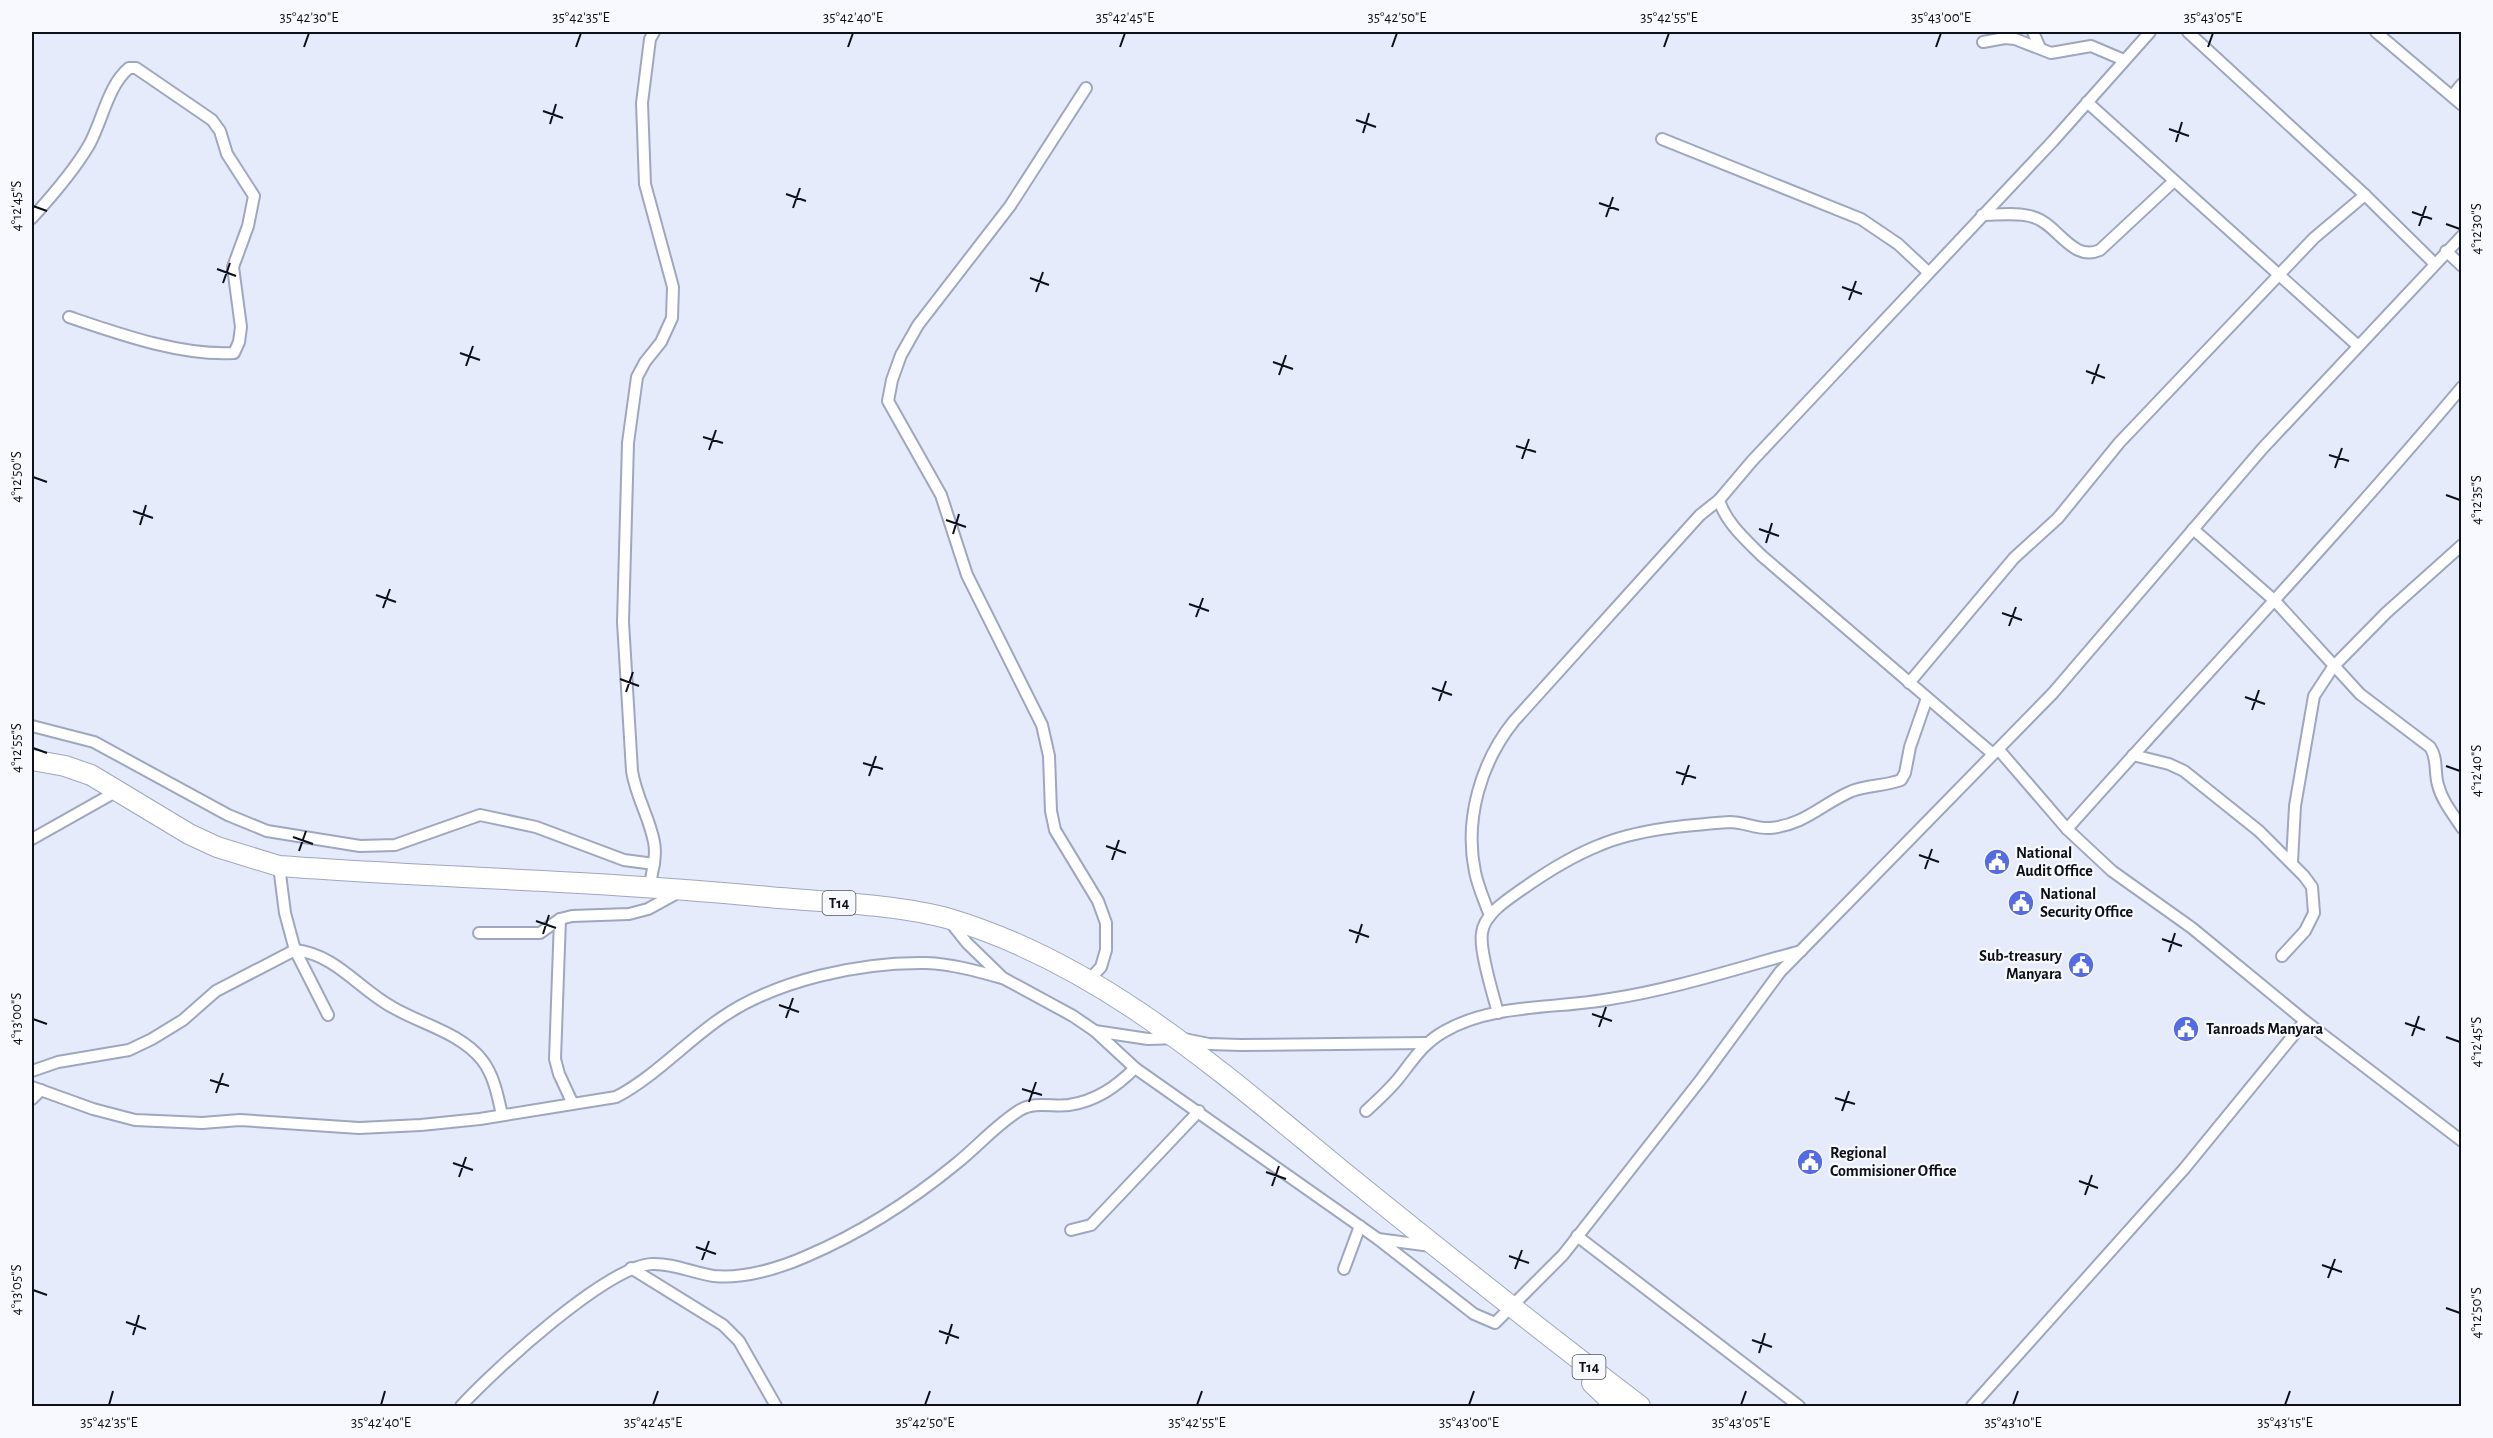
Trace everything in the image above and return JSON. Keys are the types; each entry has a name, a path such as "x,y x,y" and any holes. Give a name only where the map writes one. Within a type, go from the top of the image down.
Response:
{"highway":[{"name":"T14","path":"32,760 65,766 91,775 189,834 217,847 279,866 682,890 830,902 948,918 998,936 1088,981 1179,1038 1509,1307 1640,1407"},
{"name":"T14","path":"1537,1328 1616,1407"}],"street":[{"path":"650,888 655,844 648,820 635,793 623,622 628,443 637,377 645,362 661,342 672,318 673,287 645,184 642,104 650,39 654,32"},
{"path":"2033,32 2040,48"},
{"path":"1490,916 1475,874 1471,830 1479,789 1492,751 1514,720 1700,515 1719,500 1724,491 2150,32"},
{"path":"2188,32 2365,195 2434,263"},
{"path":"2376,32 2462,105"},
{"path":"1983,42 2004,38 2015,39 2051,53 2091,46 2124,60"},
{"path":"32,218 74,167 88,146 116,85 129,68 136,68 212,120 220,131 227,154 251,188 254,196 253,207 234,267 241,327 239,342 234,353 219,354 141,339 69,317"},
{"path":"2452,96 2462,84"},
{"path":"1086,88 1010,206 918,325 895,372 888,401 941,495 967,575 1042,725 1049,756 1051,811 1055,830 1098,901 1106,923 1106,950 1101,967 1088,981"},
{"path":"2087,102 2357,345"},
{"path":"1662,139 1861,219 1898,244 1928,272"},
{"path":"1982,215 2032,216 2076,249 2094,253 2174,181"},
{"path":"1909,683 2014,558 2058,518 2119,443 2314,238 2365,195"},
{"path":"32,1099 36,1088 93,1109 135,1120 169,1122 240,1119 359,1128 421,1125 502,1115 572,1102 616,1097 632,1089 699,1034 742,1004 765,993 856,969 926,963 967,968 1004,978 1058,1007 1095,1031 1135,1068 1360,1226 1484,1320 1495,1323 1509,1307 1550,1271 1702,1078 1764,992 1801,951 2053,693 2193,529 2357,345 2445,251 2462,236"},
{"path":"2445,251 2462,266"},
{"path":"2067,829 2458,401 2462,387"},
{"path":"1719,500 1740,534 1762,556 1909,683 1996,752 2067,829 2112,871 2192,928 2305,1021 2462,1142"},
{"path":"2193,529 2275,601 2360,694 2433,751 2437,784 2444,801 2462,828"},
{"path":"2292,862 2295,806 2312,704 2333,667 2386,613 2462,545"},
{"path":"1498,1013 1482,933 1490,916 1503,903 1539,877 1601,844 1644,834 1733,822 1762,828 1782,826 1812,816 1859,788 1901,780 1927,698"},
{"path":"32,726 94,742 228,815 267,831 360,846 395,845 480,815 536,827 624,860 654,864"},
{"path":"2133,755 2169,764 2184,771 2259,831 2292,862 2312,887 2314,913 2304,931 2282,956"},
{"path":"32,839 119,790"},
{"path":"279,866 285,913 295,950 328,1015"},
{"path":"479,933 534,934 572,916 629,914 661,903 682,890"},
{"path":"948,918 967,943 1004,978"},
{"path":"560,920 555,1059 572,1102"},
{"path":"32,1071 58,1062 129,1050 183,1020 216,991 295,950 309,951 329,961 391,1007 467,1045 488,1069 502,1115"},
{"path":"1366,1111 1391,1086 1426,1043 1447,1029 1498,1013 1587,1003 1648,992 1801,951"},
{"path":"1972,1407 2184,1169 2305,1021"},
{"path":"1095,1031 1148,1039 1179,1038 1209,1044 1426,1043"},
{"path":"461,1407 501,1367 547,1328 578,1303 631,1268 656,1263 714,1276 737,1275 767,1270 805,1257 842,1240 912,1197 1023,1108 1084,1101 1118,1085 1135,1068"},
{"path":"1071,1230 1091,1225 1199,1111"},
{"path":"1344,1269 1360,1226"},
{"path":"1577,1236 1799,1407"},
{"path":"1378,1239 1435,1246"},
{"path":"631,1268 723,1325 739,1341 776,1407"}],"place":[{"name":"National Audit Office","path":"1997,862"},
{"name":"National Security Office","path":"2021,903"},
{"name":"Sub-treasury Manyara","path":"2081,965"},
{"name":"Tanroads Manyara","path":"2186,1029"},
{"name":"Regional Commisioner Office","path":"1810,1162"}]}
